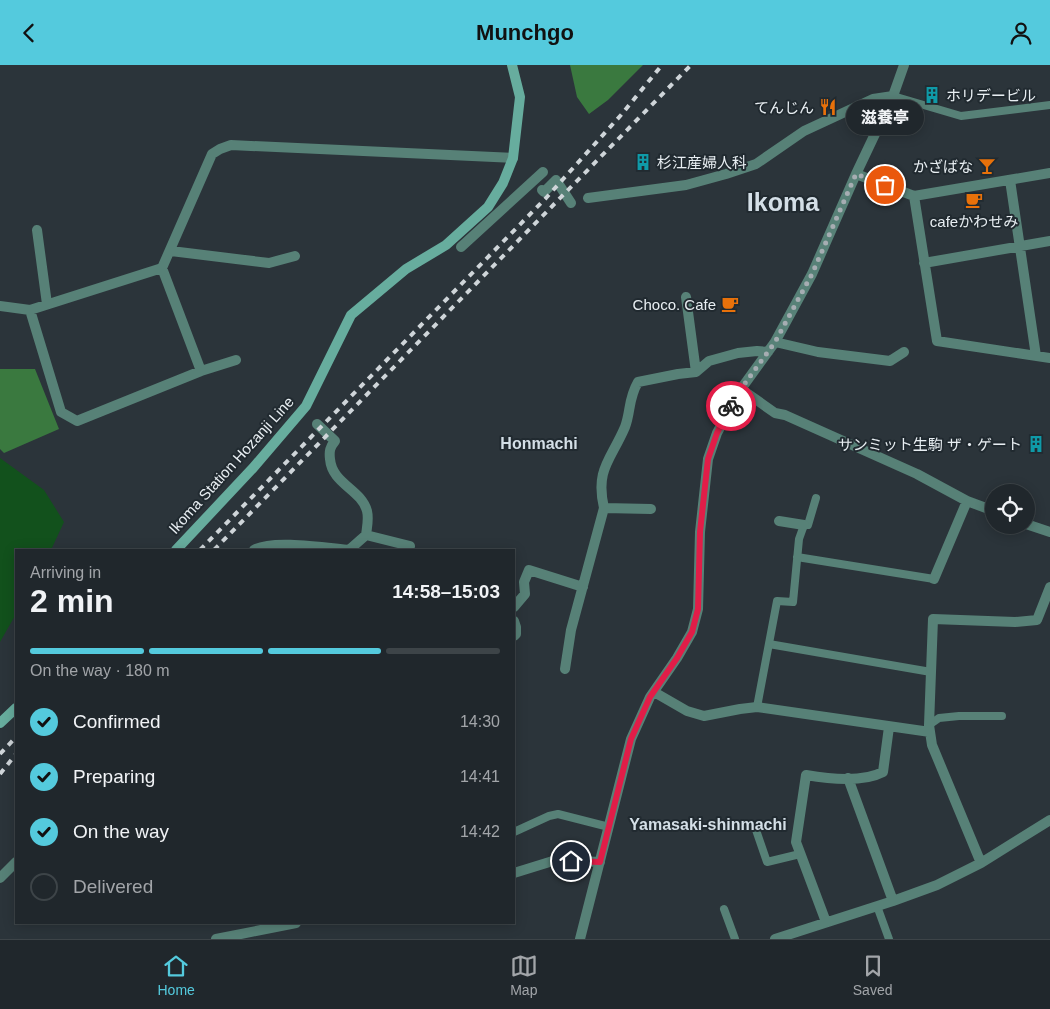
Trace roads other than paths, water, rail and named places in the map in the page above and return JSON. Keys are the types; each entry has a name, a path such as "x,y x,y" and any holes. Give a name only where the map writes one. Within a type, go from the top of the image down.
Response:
{"main road":[{"name":"Ikoma Station Hozanji Line","path":"177,549 310,406 351,315 406,269 446,245 488,207 503,183 513,158 520,97 512,65"},
{"path":"0,723 15,709"}],"street":[{"path":"580,939 631,739 650,697 677,658 692,632 698,609 700,532 708,459 717,433 741,389 775,342 812,274 893,96 904,65"},
{"path":"588,198 686,185 756,164 804,131 872,99 893,96"},
{"path":"0,305 30,310 162,269 212,154 231,145 513,158"},
{"path":"461,247 543,172"},
{"path":"856,174 914,196 1050,173"},
{"path":"1010,180 1036,356"},
{"path":"542,190 544,192 556,181 571,203"},
{"path":"914,196 937,341 1050,359"},
{"path":"37,230 47,304"},
{"path":"924,263 1050,241"},
{"path":"171,251 269,263 295,256"},
{"path":"162,269 201,371"},
{"path":"686,297 696,372"},
{"path":"30,310 61,412 77,421 201,371 236,360"},
{"path":"775,342 818,353 890,361 904,352"},
{"path":"565,669 571,631 604,507 601,495 601,479 605,465 625,426 632,393 638,383 696,372 709,361 738,353 768,352"},
{"path":"741,389 774,413 785,415 917,474 967,501 985,508"},
{"path":"317,424 335,441 329,451 330,463 334,474 362,500 367,511 366,535 350,549"},
{"path":"934,579 967,501"},
{"path":"604,507 651,509"},
{"path":"779,521 804,525"},
{"path":"1035,527 1050,532"},
{"path":"366,535 410,546 409,549"},
{"path":"256,549 272,544 336,549"},
{"path":"515,606 524,594 524,582 530,570 583,587"},
{"path":"981,863 932,745 930,728 933,619 1015,622 1037,620 1050,587"},
{"path":"654,692 688,711 704,716 756,707 889,727 930,728"},
{"path":"826,922 796,842 806,775 832,779 848,779 877,775 883,772 889,727"},
{"path":"848,779 894,901"},
{"path":"775,939 792,936 826,922 894,901 937,885 981,863 1050,819"},
{"path":"515,873 556,860 600,862"},
{"path":"0,878 15,863"},
{"path":"216,939 291,924"}],"lane":[{"path":"893,96 961,116 1050,105"},
{"path":"756,707 777,601 793,602 799,539 804,525 808,525 816,498"},
{"path":"797,557 934,579"},
{"path":"769,644 931,671"},
{"path":"930,728 939,718 1002,716"},
{"path":"515,831 558,814 609,827"},
{"path":"756,830 767,862 800,854"},
{"path":"877,906 889,939"},
{"path":"724,909 735,939"}],"railway":[{"path":"201,549 546,198 621,115 662,65"},
{"path":"215,549 691,65"},
{"path":"0,754 15,738"},
{"path":"0,774 15,755"}],"place":[{"name":"ホリデービル","path":"932,95"},
{"name":"てんじん","path":"828,107"},
{"name":"杉江産婦人科","path":"643,162"},
{"name":"かざばな","path":"987,166"},
{"name":"滋養亭","path":"885,185"},
{"name":"cafeかわせみ","path":"974,200"},
{"name":"Choco. Cafe","path":"730,304"},
{"name":"サンミット生駒 ザ・ゲート","path":"1036,444"}],"district":[{"name":"Ikoma","path":"783,202"},
{"name":"Honmachi","path":"539,443"},
{"name":"Yamasaki-shinmachi","path":"708,824"}]}
